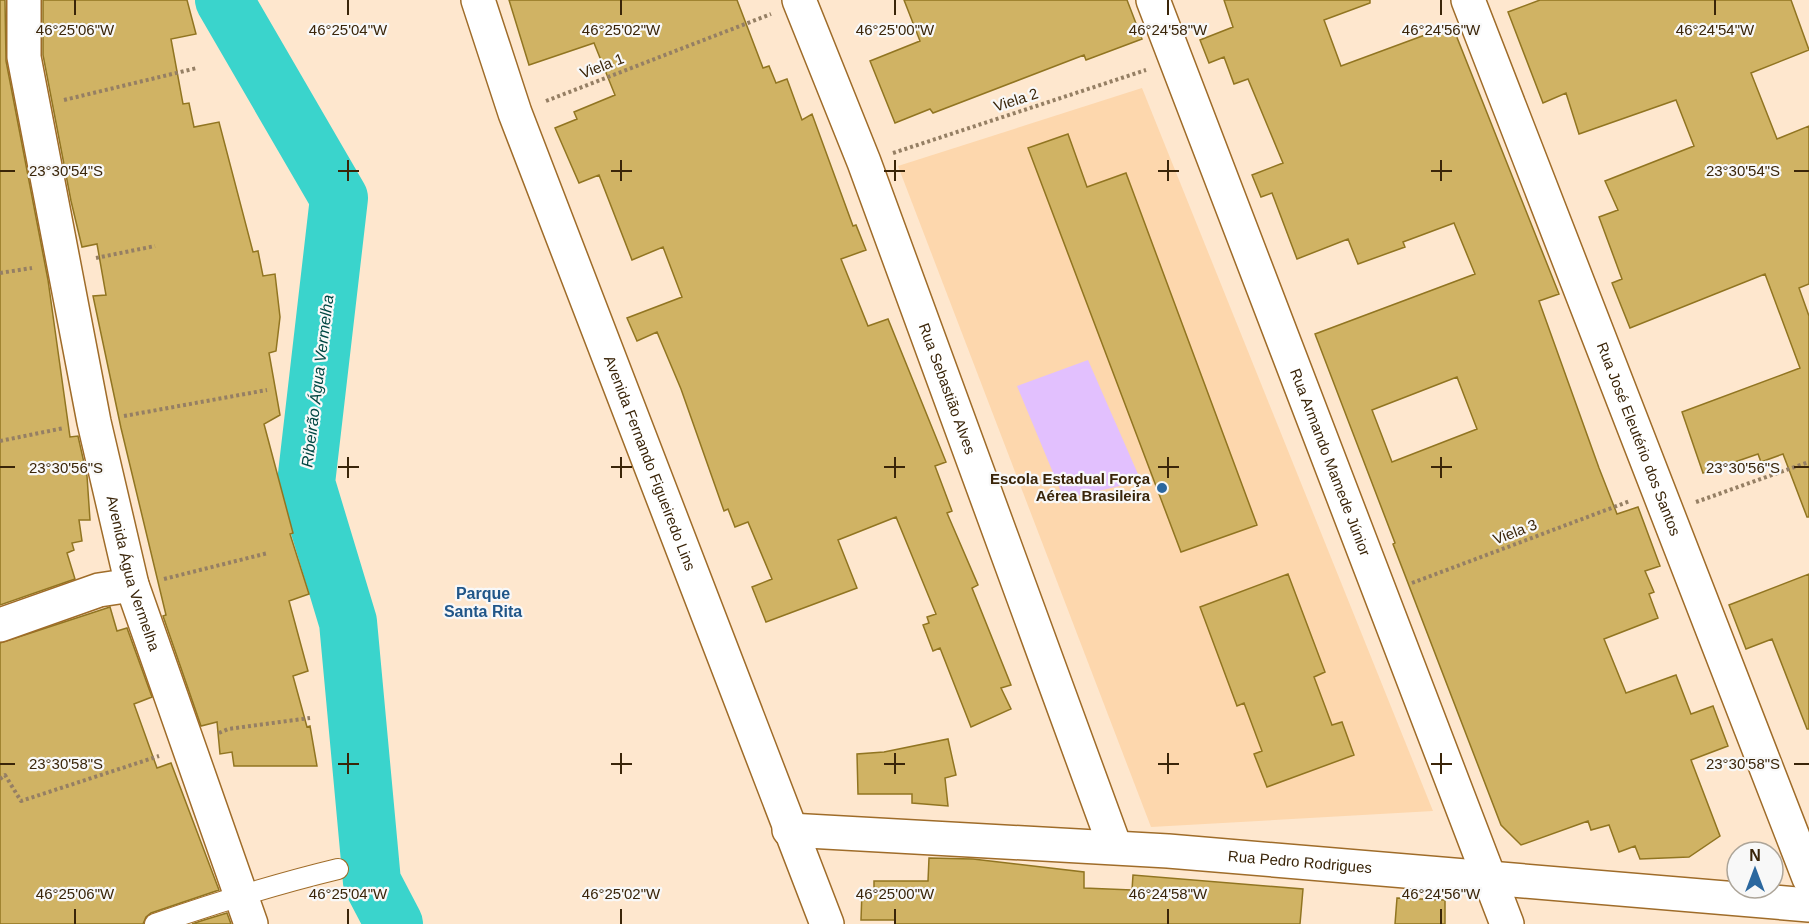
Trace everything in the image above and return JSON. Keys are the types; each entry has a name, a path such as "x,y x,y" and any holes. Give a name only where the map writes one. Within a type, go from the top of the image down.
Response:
{"street":[{"name":"Avenida Água Vermelha","path":"24,0 24,57 93,422 132,585 246,911"},
{"name":"Avenida Fernando Figueiredo Lins","path":"478,0 515,113 827,924"},
{"name":"Rua Armando Mamede Júnior","path":"1153,0 1174,61 1508,924"},
{"name":"Rua José Eleutério dos Santos","path":"1468,0 1809,878"},
{"name":"Rua Sebastião Alves","path":"799,1 864,162 1115,848"},
{"path":"0,625 99,590 132,585"},
{"name":"Rua Pedro Rodrigues","path":"789,830 1115,848 1809,905"}],"lane":[{"path":"155,924 246,911 265,887 338,869"}],"path":[{"name":"Viela 1","path":"515,113 799,1"},
{"name":"Viela 2","path":"864,162 1174,61"},
{"path":"34,107 197,68"},
{"path":"0,441 267,390"},
{"name":"Viela 3","path":"1381,595 1663,501 1809,462"},
{"path":"132,585 158,581 268,553"},
{"path":"0,779 5,775 21,801 189,746 228,729 310,718"}],"shaded area":[{"name":"Escola Estadual Força Aérea Brasileira","path":"1142,88 1433,811 1151,827 898,166"},
{"path":"1088,360 1141,481 1064,499 1017,386"}],"building":[{"path":"0,0 5,0 6,61 48,280 70,437 78,436 87,476 90,520 79,520 82,541 72,543 74,550 67,553 75,579 0,605"},
{"path":"43,0 187,0 196,34 171,39 183,104 189,103 194,127 219,122 253,252 258,251 263,276 275,274 280,317 276,351 269,353 280,415 264,424 293,533 290,534 309,594 289,601 308,671 293,676 307,727 310,726 317,766 234,766 232,752 220,754 217,722 201,726 163,616 166,615 121,428 93,296 106,295 97,244 82,247 71,201 43,55"},
{"path":"509,0 737,0 763,68 769,66 776,83 787,79 802,120 812,114 853,226 856,225 866,250 841,259 868,326 888,319 946,462 935,466 952,511 947,513 978,585 972,588 1011,685 1001,688 1011,709 971,727 940,648 933,651 923,625 929,623 927,617 936,614 896,517 838,540 857,588 766,622 752,587 772,579 748,522 735,527 728,509 724,511 681,389 657,332 637,341 627,318 682,297 663,247 632,260 599,175 579,183 555,128 577,119 574,112 615,95 594,43 529,65"},
{"path":"904,0 1127,0 1142,39 1086,60 1084,55 933,113 930,109 895,123 870,61 920,41"},
{"path":"1224,0 1370,0 1370,3 1324,20 1341,66 1452,25 1559,294 1539,301 1599,468 1617,514 1638,507 1660,566 1645,571 1654,592 1649,594 1658,618 1604,639 1626,693 1676,675 1691,714 1713,706 1728,746 1691,760 1720,836 1689,857 1640,859 1635,846 1619,852 1609,825 1591,830 1588,821 1521,845 1501,825 1315,334 1475,274 1454,223 1403,242 1405,247 1358,264 1348,239 1297,259 1272,193 1261,197 1252,175 1283,163 1248,79 1234,84 1224,57 1209,63 1200,40 1233,27","holes":["1457,377 1477,429 1392,462 1372,410"]},
{"path":"1540,0 1791,0 1809,50 1751,73 1777,139 1809,126 1809,284 1799,288 1809,316 1809,517 1807,517 1783,454 1761,462 1758,454 1703,473 1682,412 1800,368 1765,274 1630,328 1612,283 1622,279 1599,217 1618,210 1605,181 1694,146 1676,100 1579,134 1566,93 1543,103 1508,12"},
{"path":"1068,134 1087,187 1126,173 1257,525 1181,552 1028,148"},
{"path":"1288,574 1325,672 1314,677 1332,725 1342,722 1354,755 1267,787 1254,754 1262,751 1244,703 1237,706 1200,607"},
{"path":"1809,574 1809,729 1807,729 1772,639 1746,649 1729,605"},
{"path":"110,607 117,631 127,628 152,697 134,704 157,768 171,763 219,890 151,913 143,924 0,924 0,643"},
{"path":"948,739 956,775 945,778 948,806 912,803 912,794 858,794 857,754 884,752"},
{"path":"929,858 973,859 1084,872 1084,888 1132,890 1133,875 1303,889 1300,924 895,924 895,920 861,920 862,891 874,891 874,881 928,881"},
{"path":"1397,898 1445,900 1445,924 1395,924"},
{"path":"227,913 231,924 192,924 204,920"}],"waterway":[{"name":"Ribeirão Água Vermelha","path":"224,0 339,198 306,483 348,622 372,882 394,924"}],"place":[{"name":"Escola Estadual Força Aérea Brasileira","path":"1162,488"}],"district":[{"name":"Parque Santa Rita","path":"483,602"}]}
